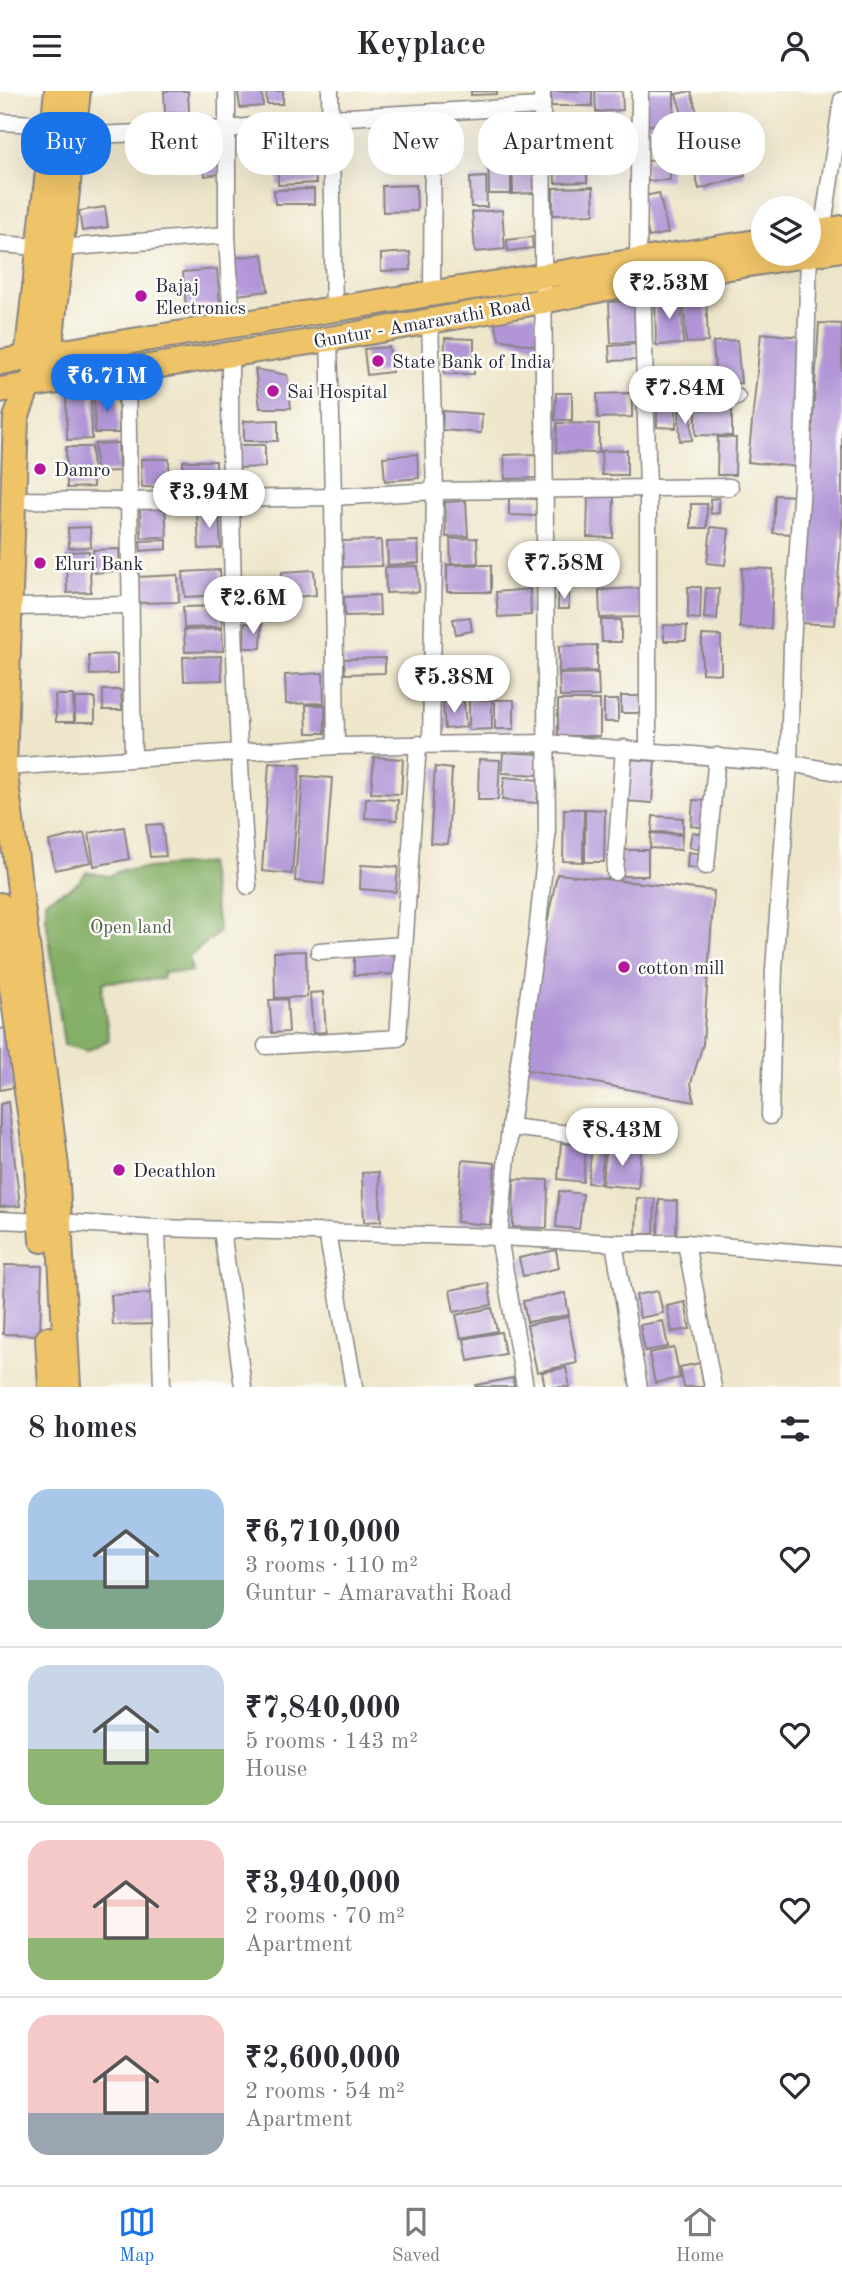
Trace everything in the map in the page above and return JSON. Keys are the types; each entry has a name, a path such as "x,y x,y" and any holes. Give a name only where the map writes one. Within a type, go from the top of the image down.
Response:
{"main road":[{"path":"58,91 61,112"},
{"path":"70,112 78,91"},
{"path":"51,1387 50,1222 56,1166 4,767 16,418 38,356 58,175"},
{"name":"Guntur - Amaravathi Road","path":"821,238 842,249"},
{"name":"Guntur - Amaravathi Road","path":"0,395 29,386 329,339 543,301 640,271 751,244"},
{"name":"Guntur - Amaravathi Road","path":"0,362 270,321 543,275 640,271 751,250"},
{"path":"270,321 274,348"},
{"path":"0,905 8,1020 50,1222 68,1387"}],"street":[{"path":"227,91 227,236 232,327"},
{"path":"330,91 331,112"},
{"path":"640,91 640,271 648,489 648,750"},
{"path":"433,112 542,99 547,837 499,1237 525,1387"},
{"path":"821,231 842,100"},
{"path":"0,121 21,124"},
{"path":"111,130 237,128"},
{"path":"332,175 334,310"},
{"path":"432,293 433,175"},
{"path":"0,244 50,247 227,236"},
{"path":"770,1116 774,969 789,763 792,644 818,266"},
{"path":"266,1047 398,1038 404,945 424,744 435,491 430,321"},
{"path":"329,339 336,746"},
{"path":"230,355 230,499 237,752 248,886"},
{"path":"127,371 133,758"},
{"path":"644,395 737,397"},
{"path":"12,500 128,501 435,491 730,487"},
{"path":"9,607 130,605"},
{"path":"4,767 336,746 547,743 789,763 842,773"},
{"path":"615,872 624,748"},
{"path":"706,866 717,756"},
{"path":"318,951 404,945"},
{"path":"510,1128 612,1139"},
{"path":"0,1220 156,1228 686,1243 842,1256"},
{"path":"156,1228 162,1387"},
{"path":"222,1230 243,1387"},
{"path":"327,1232 354,1387"},
{"path":"614,1243 639,1387"},
{"path":"686,1243 713,1387"}],"green space":[{"name":"Open land","path":"208,863 219,932 189,957 192,972 163,972 162,979 104,982 102,992 109,1040 87,1051 64,1045 46,901 78,883 86,872 109,876 122,870"}],"building":[{"path":"164,91 188,91 189,112 165,112"},
{"path":"262,91 263,106 240,108 238,92"},
{"path":"266,91 283,91 283,104 267,104"},
{"path":"471,91 497,91 497,94 471,95"},
{"path":"551,91 592,91 592,106 551,106"},
{"path":"595,91 622,91 623,110 596,112"},
{"path":"643,91 674,91 674,112 652,112 652,125 644,125"},
{"path":"691,91 697,112 681,112 676,94"},
{"path":"645,161 652,161 652,175 670,175 670,180 646,181"},
{"path":"278,175 315,175 316,183 278,185"},
{"path":"489,175 511,175 511,194 489,194"},
{"path":"513,175 534,175 534,193 513,194"},
{"path":"555,175 587,175 587,182 555,183"},
{"path":"695,175 745,175 745,176 699,189"},
{"path":"486,177 487,207 471,207 470,178"},
{"path":"416,185 417,211 383,212 382,186"},
{"path":"593,187 594,214 553,215 553,188"},
{"path":"314,189 314,204 275,204 274,190"},
{"path":"659,193 668,233 649,237 640,197"},
{"path":"105,207 108,227 82,231 79,211"},
{"path":"502,210 505,249 475,252 472,212"},
{"path":"532,237 533,248 508,251 507,240"},
{"path":"410,252 411,270 381,271 381,254"},
{"path":"263,254 268,291 238,295 233,258"},
{"path":"217,269 220,304 186,307 183,272"},
{"path":"706,295 708,342 686,343 684,296"},
{"path":"655,298 682,298 683,344 656,345"},
{"path":"637,301 638,342 611,343 609,302"},
{"path":"535,314 539,347 499,339 493,317"},
{"path":"819,323 842,324 842,525 835,625 800,623"},
{"path":"761,333 800,337 798,467 748,462"},
{"path":"445,338 474,339 474,374 444,374"},
{"path":"737,340 741,383 716,385 713,342"},
{"path":"636,344 636,360 610,361 609,346"},
{"name":"State Bank of India","path":"389,347 392,372 367,375 364,349"},
{"name":"Sai Hospital","path":"255,369 287,375 291,408 260,408"},
{"path":"91,393 92,439 67,440 66,394"},
{"path":"556,393 572,393 572,420 555,420"},
{"path":"632,393 632,417 598,418 597,394"},
{"path":"118,394 119,433 95,433 94,395"},
{"path":"657,405 676,405 676,428 657,427"},
{"path":"696,409 732,410 732,436 696,435"},
{"path":"443,411 482,414 481,433 442,430"},
{"path":"679,411 691,411 692,440 680,441"},
{"path":"278,420 278,441 244,441 244,421"},
{"path":"557,423 599,424 599,453 556,452"},
{"path":"718,437 736,438 735,475 717,475"},
{"path":"118,443 119,471 96,472 95,444"},
{"path":"238,445 265,445 265,467 239,468"},
{"path":"66,447 92,447 93,487 67,488"},
{"path":"627,450 627,475 602,475 601,451"},
{"path":"417,454 419,478 385,481 383,457"},
{"path":"537,454 538,478 505,479 504,455"},
{"path":"141,459 169,459 169,487 142,487"},
{"path":"183,461 216,461 216,481 183,482"},
{"path":"588,495 614,496 613,538 587,537"},
{"path":"775,495 796,496 794,534 773,533"},
{"path":"509,498 538,499 538,516 509,515"},
{"path":"719,498 719,513 711,514 710,499"},
{"path":"466,501 468,536 446,537 445,502"},
{"path":"691,504 707,504 707,528 691,528"},
{"path":"165,508 167,537 141,538 140,509"},
{"path":"219,510 221,548 199,549 197,512"},
{"path":"90,527 91,547 69,548 68,528"},
{"path":"711,527 729,529 725,565 707,563"},
{"path":"477,538 478,563 451,564 450,539"},
{"path":"167,540 167,549 141,551 140,541"},
{"path":"381,540 382,566 343,567 342,541"},
{"path":"418,541 419,563 388,565 387,542"},
{"path":"119,549 120,571 94,573 93,550"},
{"path":"89,551 91,592 67,593 66,552"},
{"path":"447,565 491,565 491,592 447,592"},
{"path":"418,566 419,592 386,593 385,567"},
{"path":"742,568 773,569 771,629 740,628"},
{"path":"220,570 222,595 185,597 183,572"},
{"path":"314,570 316,595 283,598 282,572"},
{"path":"178,575 179,602 138,603 137,577"},
{"path":"688,587 701,587 700,619 688,618"},
{"path":"640,588 641,617 600,618 599,590"},
{"path":"706,588 719,589 717,619 704,618"},
{"path":"530,589 531,615 498,617 496,592"},
{"path":"558,594 569,594 569,609 558,609"},
{"path":"379,595 380,615 345,616 344,597"},
{"path":"221,606 222,627 184,628 183,607"},
{"path":"470,617 472,631 456,634 453,619"},
{"path":"601,620 621,620 621,642 602,642"},
{"path":"245,623 262,624 261,648 244,648"},
{"path":"664,625 687,626 686,641 664,641"},
{"path":"222,629 223,651 185,652 184,630"},
{"path":"702,635 721,636 721,674 702,673"},
{"path":"597,645 597,671 559,672 559,646"},
{"path":"117,654 117,674 90,675 89,655"},
{"path":"221,656 222,680 184,681 183,657"},
{"path":"385,658 385,673 345,674 344,659"},
{"path":"323,673 324,703 286,704 285,675"},
{"path":"598,673 599,696 560,697 559,674"},
{"path":"103,690 121,690 122,710 103,710"},
{"path":"55,695 73,695 74,722 56,722"},
{"path":"621,696 643,696 643,713 621,713"},
{"path":"75,698 95,698 95,722 75,722"},
{"path":"469,700 492,700 492,729 469,730"},
{"path":"495,700 514,700 514,729 495,729"},
{"path":"558,700 600,700 600,736 558,736"},
{"path":"604,700 618,700 618,722 604,722"},
{"path":"464,701 466,727 445,729 443,703"},
{"path":"306,705 325,705 325,733 307,733"},
{"path":"503,752 540,754 539,775 502,773"},
{"path":"374,757 403,759 401,794 371,793"},
{"path":"479,759 500,760 498,800 478,800"},
{"path":"628,759 655,761 652,803 625,801"},
{"path":"269,763 300,765 292,874 262,871"},
{"path":"435,767 452,769 448,844 430,843"},
{"path":"303,776 332,778 324,884 295,881"},
{"path":"504,777 539,780 537,803 502,800"},
{"path":"366,798 398,800 397,820 365,818"},
{"path":"693,800 709,801 706,828 691,826"},
{"path":"564,809 584,809 583,862 563,861"},
{"path":"585,809 605,810 604,862 585,862"},
{"path":"653,816 683,818 683,833 652,832"},
{"path":"162,824 166,856 150,857 146,825"},
{"path":"124,827 129,859 94,866 89,833"},
{"path":"692,832 706,835 703,850 689,847"},
{"path":"84,833 91,862 55,870 49,841"},
{"path":"651,833 682,835 681,850 650,848"},
{"path":"620,850 648,850 648,876 620,876"},
{"path":"688,852 703,854 701,869 687,867"},
{"path":"361,865 398,867 396,892 360,889"},
{"name":"cotton mill","path":"557,874 714,891 703,1044 691,1083 694,1102 518,1068"},
{"path":"306,951 307,997 275,998 274,952"},
{"path":"394,953 395,974 354,975 354,954"},
{"path":"323,992 326,1032 313,1033 310,993"},
{"path":"287,999 289,1032 272,1033 269,1000"},
{"path":"5,1028 15,1087 0,1090 0,1029"},
{"path":"8,1102 20,1206 0,1207 0,1104"},
{"path":"561,1143 586,1146 583,1182 558,1179"},
{"path":"592,1146 604,1147 600,1184 588,1183"},
{"path":"606,1148 641,1151 638,1188 602,1185"},
{"path":"462,1160 495,1163 490,1225 457,1222"},
{"path":"379,1172 381,1221 364,1222 362,1173"},
{"path":"514,1179 548,1180 547,1228 513,1227"},
{"path":"559,1191 583,1194 579,1229 556,1227"},
{"path":"637,1198 655,1199 654,1234 636,1234"},
{"path":"659,1200 677,1201 676,1236 658,1235"},
{"path":"556,1250 559,1268 523,1276 519,1258"},
{"path":"5,1265 42,1266 40,1335 3,1334"},
{"path":"488,1283 492,1305 454,1312 450,1290"},
{"path":"658,1291 663,1313 640,1318 636,1295"},
{"path":"156,1293 157,1324 113,1325 111,1295"},
{"path":"565,1293 569,1315 527,1322 523,1301"},
{"path":"685,1302 690,1329 672,1332 667,1306"},
{"path":"492,1308 497,1331 461,1338 456,1315"},
{"path":"568,1317 577,1363 537,1372 527,1325"},
{"path":"663,1321 668,1347 645,1351 640,1325"},
{"path":"501,1332 505,1354 468,1361 464,1339"},
{"path":"674,1348 680,1378 655,1383 649,1353"},
{"path":"700,1363 704,1387 684,1387 680,1367"},
{"path":"566,1368 570,1387 545,1387 542,1372"},
{"path":"513,1378 514,1387 476,1387 476,1385"}],"place":[{"name":"Bajaj Electronics","path":"141,296"},
{"name":"State Bank of India","path":"378,361"},
{"name":"Sai Hospital","path":"273,391"},
{"name":"Damro","path":"40,469"},
{"name":"Eluri Bank","path":"40,563"},
{"name":"cotton mill","path":"624,967"},
{"name":"Decathlon","path":"119,1170"}]}
